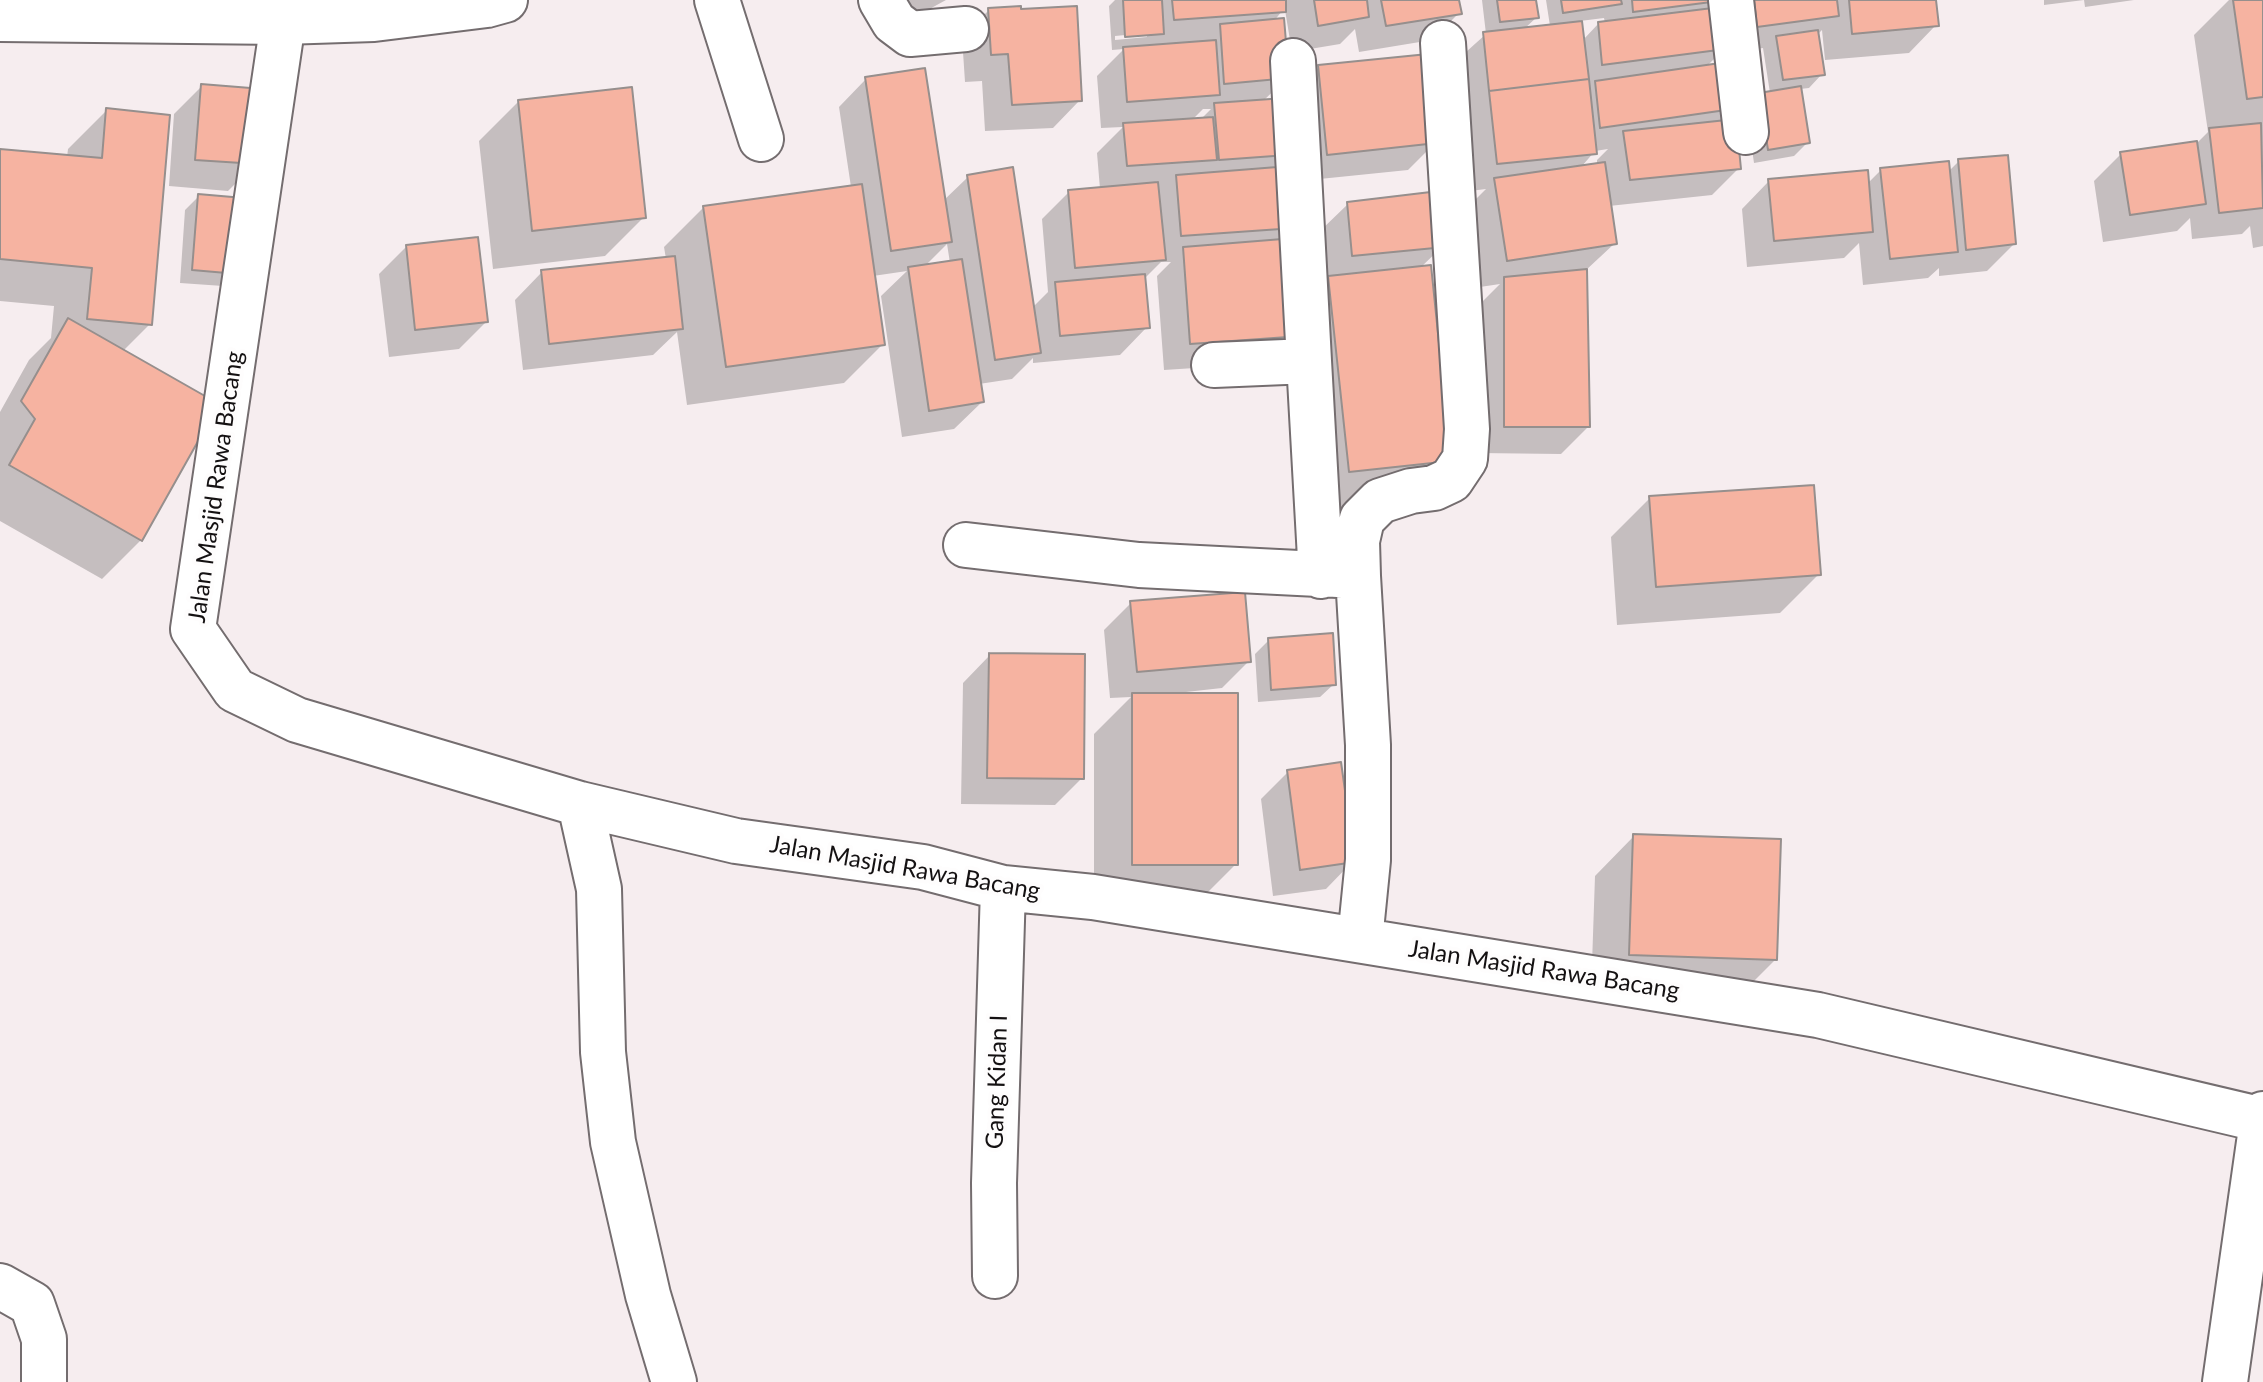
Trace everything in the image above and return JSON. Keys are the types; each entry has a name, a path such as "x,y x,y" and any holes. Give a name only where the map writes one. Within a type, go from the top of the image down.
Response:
{"street":[{"path":"0,19 283,22 374,19 505,0"},
{"path":"717,0 761,139"},
{"path":"881,0 894,22 910,34 966,29"},
{"path":"1731,0 1746,132"},
{"name":"Jalan Masjid Rawa Bacang","path":"283,22 193,629 235,690 297,720 580,804 736,841 923,867 1003,888 1093,897 1818,1015 2263,1117"},
{"path":"1339,576 1357,541 1362,519 1380,501 1411,491 1434,488 1451,480 1465,459 1467,429 1443,43"},
{"path":"1293,61 1309,361 1339,576 1368,745 1368,860 1360,940"},
{"path":"1214,365 1309,361"},
{"path":"966,545 1139,565 1339,576"},
{"path":"580,804 599,889 603,1052 613,1142 648,1295 674,1382"},
{"name":"Gang Kidan I","path":"995,1276 994,1183 1003,888"},
{"path":"2225,1382 2263,1117"},
{"path":"0,1286 32,1304 44,1339 44,1382"}],"building":[{"path":"1123,0 1162,0 1164,34 1125,37"},
{"path":"1172,0 1286,0 1286,12 1174,20"},
{"path":"1314,0 1367,0 1369,17 1318,26"},
{"path":"1381,0 1459,0 1462,14 1386,26"},
{"path":"1497,0 1536,0 1539,18 1500,22"},
{"path":"1561,0 1621,0 1622,4 1563,13"},
{"path":"1632,0 1727,0 1633,12"},
{"path":"1754,0 1837,0 1839,16 1757,27"},
{"path":"1849,0 1936,0 1939,26 1852,34"},
{"path":"2233,0 2263,0 2263,97 2247,99"},
{"path":"1021,6 1021,9 1077,6 1082,101 1012,105 1008,54 991,55 988,8"},
{"path":"1721,7 1726,49 1602,65 1598,22"},
{"path":"1284,18 1289,78 1224,84 1220,24"},
{"path":"1582,21 1589,79 1489,91 1483,32"},
{"path":"1818,30 1825,75 1783,80 1776,36"},
{"path":"1216,40 1220,95 1127,102 1123,47"},
{"path":"1428,54 1437,143 1327,155 1318,65"},
{"path":"1734,61 1740,108 1600,128 1595,81"},
{"path":"925,68 952,242 891,251 865,77"},
{"path":"1589,79 1597,154 1497,164 1489,91"},
{"path":"201,84 263,89 257,164 195,160"},
{"path":"1801,86 1810,143 1768,150 1759,93"},
{"path":"632,87 646,218 532,231 518,100"},
{"path":"1285,98 1288,155 1219,160 1214,103"},
{"path":"106,108 170,115 152,325 87,319 92,268 0,259 0,149 102,158"},
{"path":"1213,117 1217,160 1127,166 1123,123"},
{"path":"1736,119 1741,169 1630,180 1623,131"},
{"path":"2261,123 2263,208 2219,213 2209,128"},
{"path":"2197,141 2206,204 2130,215 2120,152"},
{"path":"2008,155 2016,244 1966,250 1958,159"},
{"path":"1949,161 1958,252 1890,259 1880,168"},
{"path":"1605,162 1617,244 1507,261 1494,178"},
{"path":"1290,166 1295,228 1181,236 1176,175"},
{"path":"1013,167 1041,353 995,360 967,175"},
{"path":"1868,170 1873,232 1774,241 1768,179"},
{"path":"1158,182 1166,260 1075,268 1068,190"},
{"path":"862,184 885,345 726,367 703,206"},
{"path":"1439,191 1445,247 1352,256 1347,202"},
{"path":"198,194 244,198 238,274 192,270"},
{"path":"478,237 488,322 415,330 406,245"},
{"path":"1295,238 1302,336 1190,344 1183,247"},
{"path":"675,256 683,329 549,344 541,270"},
{"path":"962,259 984,402 929,411 908,267"},
{"path":"1431,265 1451,461 1349,472 1328,276"},
{"path":"1587,269 1590,427 1504,427 1504,277"},
{"path":"1145,274 1150,328 1060,336 1055,282"},
{"path":"68,318 219,404 142,541 9,465 35,419 21,401"},
{"path":"1814,485 1821,575 1656,587 1649,496"},
{"path":"1245,592 1251,662 1137,672 1130,601"},
{"path":"1333,633 1336,685 1271,690 1268,638"},
{"path":"989,653 1085,654 1084,779 987,778"},
{"path":"1132,693 1238,693 1238,865 1132,865"},
{"path":"1341,762 1355,862 1300,870 1287,770"},
{"path":"1633,834 1781,839 1777,960 1629,955"}]}
